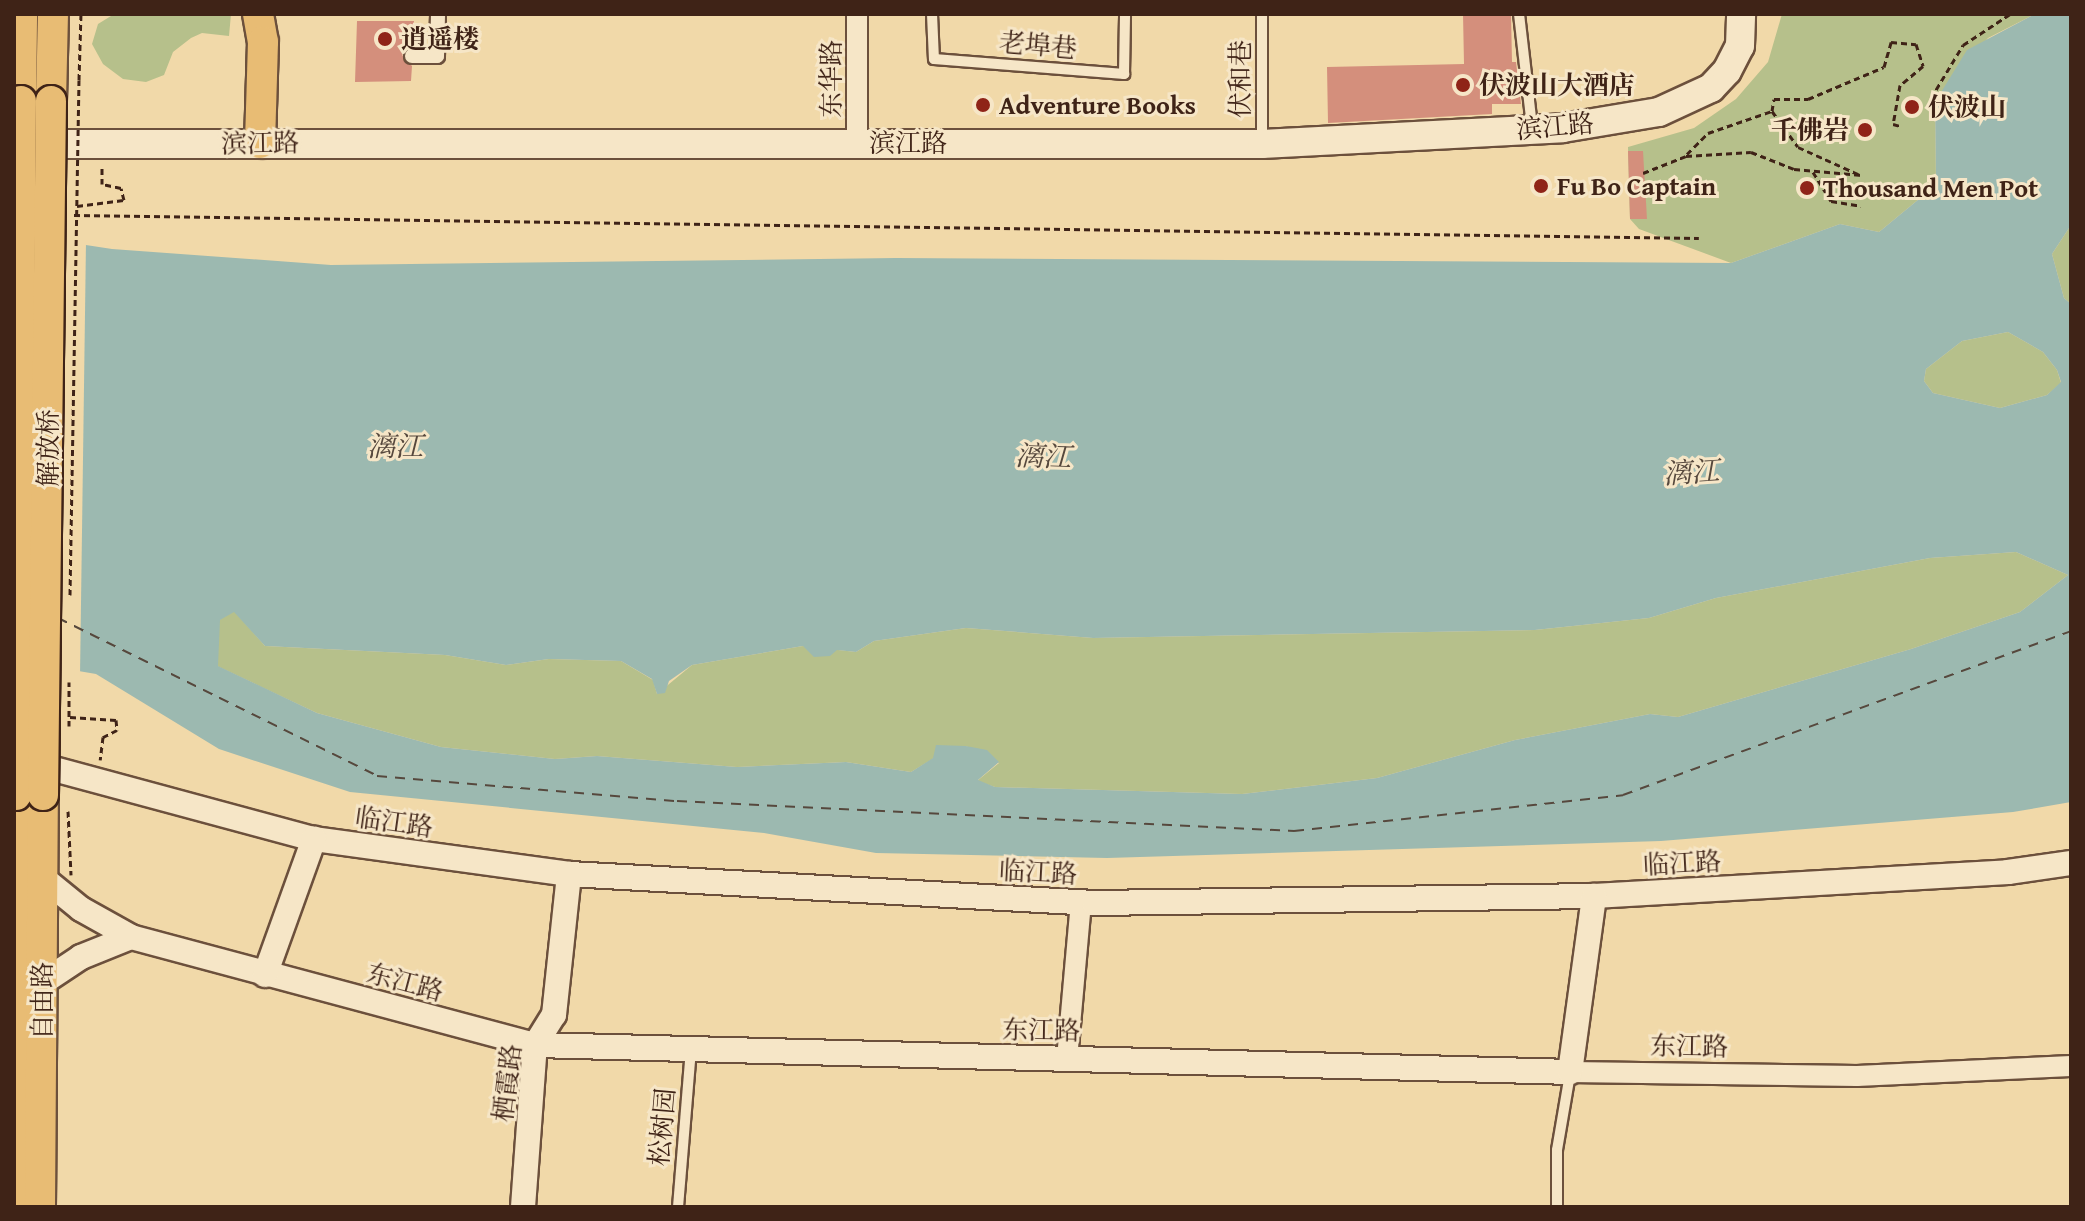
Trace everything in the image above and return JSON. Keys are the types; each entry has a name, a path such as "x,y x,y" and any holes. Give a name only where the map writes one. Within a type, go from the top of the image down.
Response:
{"main road":[{"name":"解放桥","path":"22,14 21,101 42,799"},
{"name":"解放桥","path":"42,799 53,14"},
{"path":"258,14 263,42 267,143"},
{"path":"267,143 270,14"},
{"name":"滨江路","path":"14,143 1262,144 1532,130 1635,117 1686,103 1727,71 1740,46 1741,14"},
{"name":"自由路","path":"18,1207 15,834 42,799"},
{"name":"自由路","path":"40,1207 42,799"}],"street":[{"path":"412,56 437,56 438,14"},
{"name":"东华路","path":"857,14 857,143"},
{"name":"临江路","path":"14,758 314,839 569,874 1081,902 1594,896 2008,872 2071,863"},
{"path":"265,975 314,839"},
{"name":"栖霞路","path":"513,1207 529,1043 554,1015 569,874"},
{"name":"东江路","path":"43,878 73,903 131,937 529,1043 691,1050 1570,1072 1857,1076 2071,1066"},
{"path":"1570,1072 1594,896"},
{"path":"1067,1059 1081,902"},
{"path":"42,983 81,957 131,937"},
{"name":"栖霞路","path":"523,1207 529,1043"}],"lane":[{"name":"老埠巷","path":"932,14 934,59 1124,74 1125,14"},
{"name":"伏和巷","path":"1262,14 1262,144"},
{"path":"1519,14 1532,130"},
{"name":"松树园","path":"678,1207 691,1050"},
{"path":"1557,1207 1557,1150 1570,1072"}],"path":[{"path":"70,609 81,14"},
{"path":"1931,98 1963,45 2010,14"},
{"path":"1898,34 1898,43"},
{"path":"1643,173 1686,156 1751,152 1813,172 1862,175 1798,147 1772,111 1774,99 1808,99 1884,67 1891,42 1916,44 1923,66 1900,85 1893,124 1900,126"},
{"path":"1686,156 1708,133 1772,111"},
{"path":"1782,125 1791,122"},
{"path":"1813,172 1831,201 1861,206"},
{"path":"77,206 122,203 121,188 102,184"},
{"path":"65,215 1699,238"},
{"path":"68,741 69,670"},
{"path":"70,717 116,720 117,730 103,737"},
{"path":"42,799 73,903"}],"green space":[{"path":"231,14 229,36 202,33 191,38 173,52 164,75 146,82 123,79 103,64 92,44 98,24 111,16"},
{"path":"1782,14 2035,14 1988,38 1935,102 1936,185 1879,232 1840,224 1731,263 1639,229 1630,219 1628,147 1694,128 1736,99 1768,62"},
{"path":"2071,225 2071,304 2064,298 2052,254"},
{"path":"2008,332 2043,352 2057,370 2061,383 2047,395 2000,408 1933,393 1924,381 1926,369 1962,341"},
{"path":"2016,552 2068,575 2020,612 1911,649 1678,717 1650,714 1515,740 1377,778 1242,794 995,787 977,781 999,763 966,746 949,749 911,772 846,762 737,767 597,756 555,759 441,747 317,713 217,666 219,620 234,611 265,646 445,655 506,665 549,659 621,661 653,680 657,694 692,665 803,646 856,652 874,641 966,628 1093,638 1535,630 1649,618 1716,598 1930,558"}],"water":[{"name":"漓江","path":"2035,14 2071,14 2071,225 2052,254 2064,298 2071,304 2071,802 2013,812 1661,841 1107,858 876,853 764,833 350,792 219,749 96,674 14,660 14,234 112,249 331,265 896,258 1731,263 1840,224 1879,232 1936,185 1935,102 1967,50","holes":["2008,332 2043,352 2057,370 2061,382 2047,395 2000,408 1933,393 1924,381 1926,369 1962,341","2016,552 2068,575 2020,612 1911,649 1678,717 1650,714 1515,740 1377,778 1242,794 995,787 978,780 999,762 987,750 966,746 936,745 933,758 911,772 846,762 737,767 597,756 555,759 441,747 317,713 218,666 220,620 234,612 265,646 445,655 506,665 549,659 621,661 652,679 657,694 665,693 669,681 692,665 803,646 814,657 830,656 837,650 856,652 874,641 966,628 1093,638 1535,630 1649,618 1716,598 1930,558"]}],"pier":[{"path":"14,230 86,241 80,676 14,664"}],"building":[{"name":"伏波山大酒店","path":"1463,14 1511,14 1512,62 1516,62 1521,104 1492,104 1492,114 1328,123 1327,67 1464,64"},
{"name":"逍遥楼","path":"357,21 414,21 413,46 402,55 412,66 411,81 355,82"},
{"path":"1628,151 1643,151 1647,219 1630,219"}],"ferry route":[{"path":"58,618 377,776 677,801 1294,831 1623,795 2071,631"}],"place":[{"name":"逍遥楼","path":"385,39"},
{"name":"伏波山大酒店","path":"1463,85"},
{"name":"Adventure Books","path":"983,105"},
{"name":"伏波山","path":"1912,107"},
{"name":"千佛岩","path":"1865,130"},
{"name":"Fu Bo Captain","path":"1541,186"},
{"name":"Thousand Men Pot","path":"1807,188"}]}
